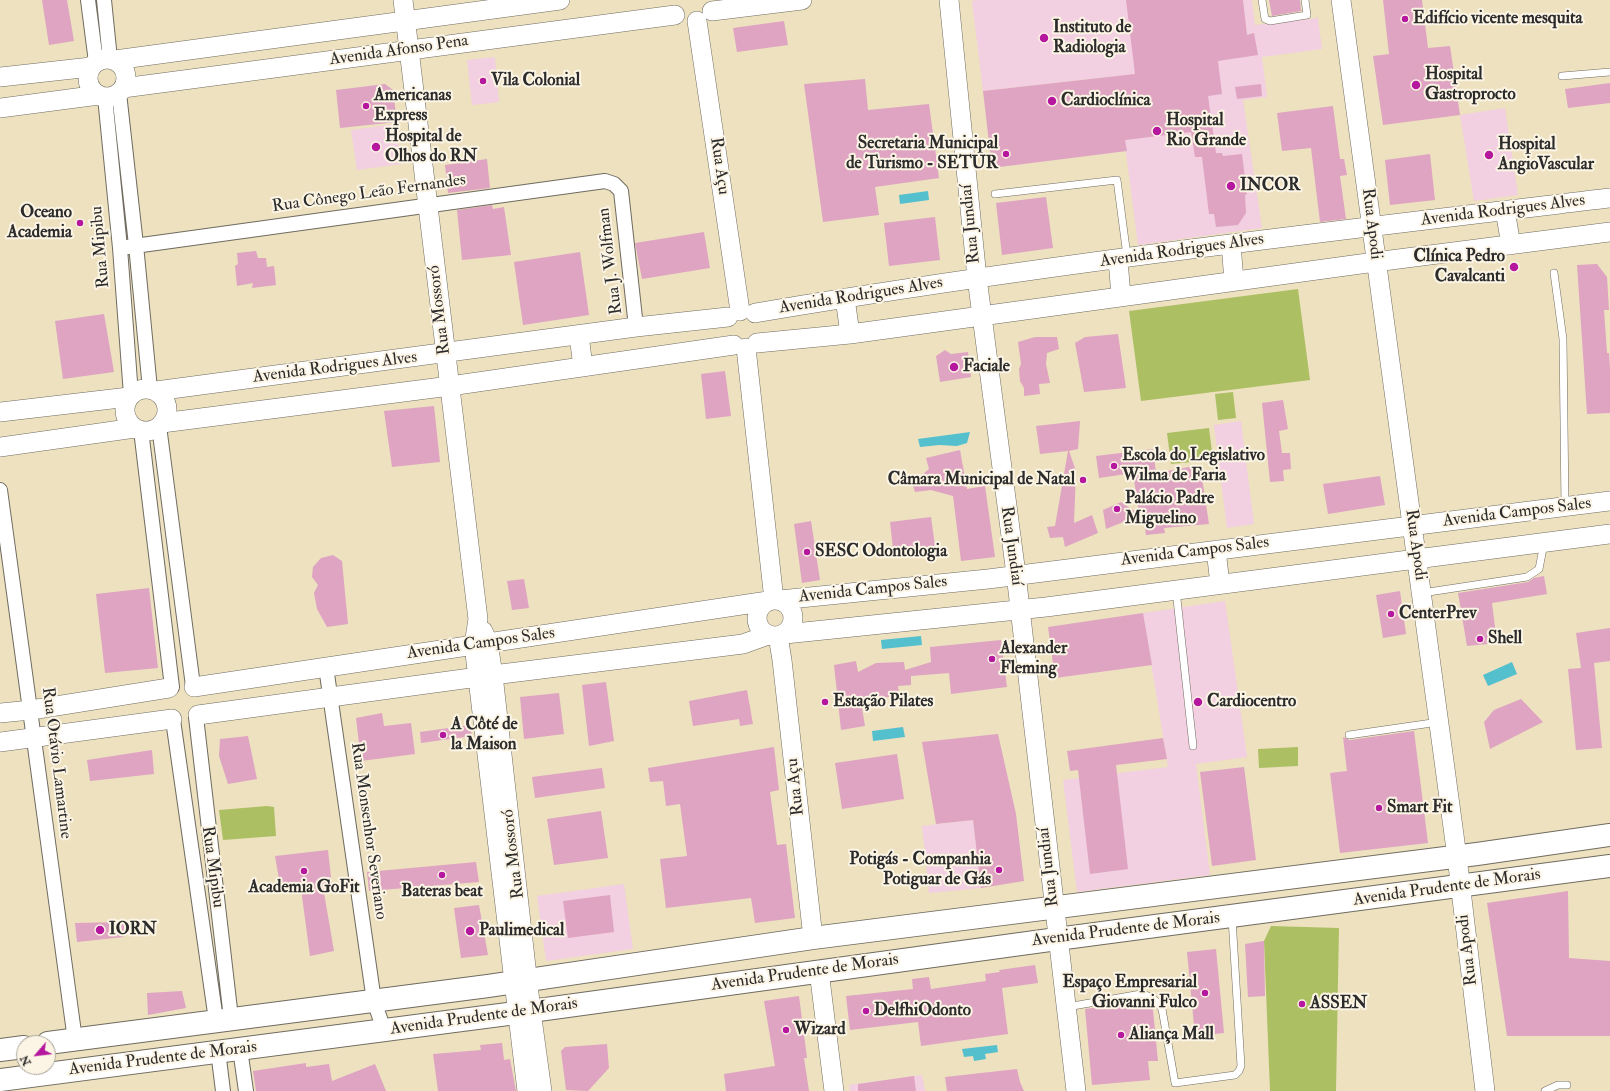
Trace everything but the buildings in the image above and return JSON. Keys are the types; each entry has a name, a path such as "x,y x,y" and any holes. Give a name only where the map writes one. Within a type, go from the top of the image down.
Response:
{"main road":[{"name":"Rua Mossoró","path":"404,0 445,354 486,676 521,981 524,1012 527,1091"},
{"name":"Avenida Afonso Pena","path":"0,77 560,0"},
{"path":"671,8 689,21 708,11 802,0"},
{"name":"Rua Jundiaí","path":"949,0 977,278 1016,574 1076,1091"},
{"name":"Rua Apodi","path":"1341,0 1375,262 1413,526 1457,857 1485,1091"},
{"name":"Avenida Afonso Pena","path":"0,108 409,49 671,8"},
{"name":"Rua Açu","path":"708,11 741,314"},
{"path":"103,62 120,64 126,76 111,93 94,91 88,80 103,62"},
{"name":"Avenida Rodrigues Alves","path":"153,390 445,354 741,314 977,278 1231,244 1256,238 1371,227 1505,210 1609,203"},
{"path":"1505,210 1511,245"},
{"name":"Avenida Rodrigues Alves","path":"161,425 746,345 850,334 1121,296 1610,232"},
{"path":"1231,244 1234,281"},
{"path":"1121,296 1123,259"},
{"path":"845,298 850,334"},
{"path":"741,314 763,324 762,338 746,345 729,340 726,332 741,314"},
{"path":"579,335 583,367"},
{"path":"746,345 774,601"},
{"path":"0,412 130,396 137,391 153,390 163,397 166,406 166,415 161,425 147,431 138,429 0,447"},
{"path":"130,396 125,408 128,420 138,429"},
{"name":"Avenida Campos Sales","path":"194,687 774,601 1016,574 1610,501"},
{"name":"Avenida Campos Sales","path":"197,716 486,676 743,644 777,635 1019,610 1610,534"},
{"path":"1216,550 1220,584"},
{"path":"774,601 785,603 793,612 792,624 777,635 763,632 757,622 759,610 774,601"},
{"name":"Rua Açu","path":"777,635 782,660 813,938"},
{"path":"0,713 31,710 170,688 180,683 194,687 202,700 197,716 186,722 172,720 0,742"},
{"path":"170,688 165,693 163,705 167,716 172,720"},
{"name":"Avenida Prudente de Morais","path":"56,1042 521,981 813,938 1275,876 1457,857 1610,836"},
{"name":"Avenida Prudente de Morais","path":"0,1080 524,1012 819,971 1610,866"},
{"path":"678,958 680,990"},
{"path":"819,971 834,1091"},
{"name":"Rua Mossoró","path":"524,1012 542,1091"},
{"path":"122,1034 132,1042 135,1048 135,1055 127,1064"},
{"path":"0,1050 16,1048"}],"street":[{"path":"88,0 103,62"},
{"path":"103,62 104,0"},
{"name":"Rua Mipibu","path":"111,93 136,244 153,390"},
{"name":"Rua Mipibu","path":"111,93 130,396"},
{"name":"Rua Cônego Leão Fernandes","path":"120,248 136,244 605,181 614,184 621,191"},
{"name":"Rua J. Wolfman","path":"621,191 636,327"},
{"path":"161,425 194,687"},
{"path":"138,429 170,688"},
{"name":"Rua Otávio Lamartine","path":"0,490 75,1040"},
{"name":"Rua Monsenhor Severiano","path":"326,667 374,1001 384,1030"},
{"name":"Rua Mipibu","path":"197,716 223,1019"},
{"name":"Rua Mipibu","path":"172,720 223,1019"},
{"path":"240,1049 246,1091"},
{"path":"218,1051 223,1091"}],"lane":[{"path":"1262,0 1264,18 1270,21 1307,15 1305,0"},
{"path":"1562,76 1610,72"},
{"path":"995,194 1118,180 1123,259"},
{"path":"1554,273 1563,339 1565,507"},
{"path":"1422,593 1527,577 1538,569 1544,542"},
{"path":"1176,590 1193,746"},
{"path":"1349,735 1439,722"},
{"path":"1066,1007 1141,994 1150,996 1157,1001 1162,1010 1175,1084 1235,1075 1239,1072 1241,1066 1235,945 1232,916"},
{"path":"1545,1091 1558,1086 1567,1085"}],"shaded area":[{"path":"1252,0 1255,25 1318,18 1322,49 1262,57 1267,97 1243,100 1262,228 1138,245 1116,76 983,91 972,1"},
{"name":"Vila Colonial","path":"495,57 499,102 472,105 467,60"},
{"name":"Hospital AngioVascular","path":"1505,108 1518,195 1474,201 1460,115"},
{"name":"Hospital de Olhos do RN","path":"396,124 401,164 357,170 351,130"},
{"path":"1241,421 1254,524 1227,528 1214,425"},
{"path":"1225,601 1247,757 1196,764 1210,875 1077,892 1063,780 1168,767 1143,613"},
{"path":"973,820 981,888 929,893 922,826"},
{"path":"624,884 633,949 546,961 537,896"},
{"path":"922,1075 925,1091 850,1091 849,1085"}],"green space":[{"path":"1298,289 1310,380 1141,401 1129,311"},
{"path":"1233,392 1236,418 1218,420 1215,394"},
{"path":"1209,428 1213,460 1171,464 1167,433"},
{"path":"1298,747 1298,766 1259,768 1258,749"},
{"path":"267,806 274,807 276,836 223,840 219,810"},
{"name":"ASSEN","path":"1271,926 1339,928 1336,1091 1270,1091 1264,941"}],"water":[{"path":"928,191 929,200 900,204 899,195"},
{"path":"970,432 967,443 957,446 939,445 920,447 918,439"},
{"path":"921,636 922,645 882,649 881,640"},
{"path":"1512,662 1517,674 1488,686 1483,675"},
{"path":"903,727 905,737 873,741 872,731"},
{"path":"997,1045 998,1052 985,1054 986,1059 974,1061 973,1056 964,1057 962,1049"}],"place":[{"name":"Edifício vicente mesquita","path":"1405,19"},
{"name":"Instituto de Radiologia","path":"1044,38"},
{"name":"Vila Colonial","path":"483,81"},
{"name":"Hospital Gastroprocto","path":"1416,85"},
{"name":"Cardioclínica","path":"1052,101"},
{"name":"Americanas Express","path":"366,106"},
{"name":"Hospital Rio Grande","path":"1157,131"},
{"name":"Hospital de Olhos do RN","path":"376,147"},
{"name":"Secretaria Municipal de Turismo - SETUR","path":"1006,154"},
{"name":"Hospital AngioVascular","path":"1489,155"},
{"name":"INCOR","path":"1231,186"},
{"name":"Oceano Academia","path":"80,223"},
{"name":"Clínica Pedro Cavalcanti","path":"1514,267"},
{"name":"Faciale","path":"954,367"},
{"name":"Escola do Legislativo Wilma de Faria","path":"1114,466"},
{"name":"Câmara Municipal de Natal","path":"1083,480"},
{"name":"Palácio Padre Miguelino","path":"1117,509"},
{"name":"SESC Odontologia","path":"807,552"},
{"name":"CenterPrev","path":"1391,614"},
{"name":"Shell","path":"1480,639"},
{"name":"Alexander Fleming","path":"992,659"},
{"name":"Estação Pilates","path":"825,702"},
{"name":"Cardiocentro","path":"1198,702"},
{"name":"A Côté de la Maison","path":"443,735"},
{"name":"Smart Fit","path":"1379,808"},
{"name":"Potigás - Companhia Potiguar de Gás","path":"999,870"},
{"name":"Academia GoFit","path":"304,871"},
{"name":"Bateras beat","path":"442,875"},
{"name":"IORN","path":"100,930"},
{"name":"Paulimedical","path":"470,931"},
{"name":"Espaço Empresarial Giovanni Fulco","path":"1205,993"},
{"name":"ASSEN","path":"1302,1004"},
{"name":"DelfhiOdonto","path":"866,1011"},
{"name":"Wizard","path":"786,1030"},
{"name":"Aliança Mall","path":"1121,1035"}]}
